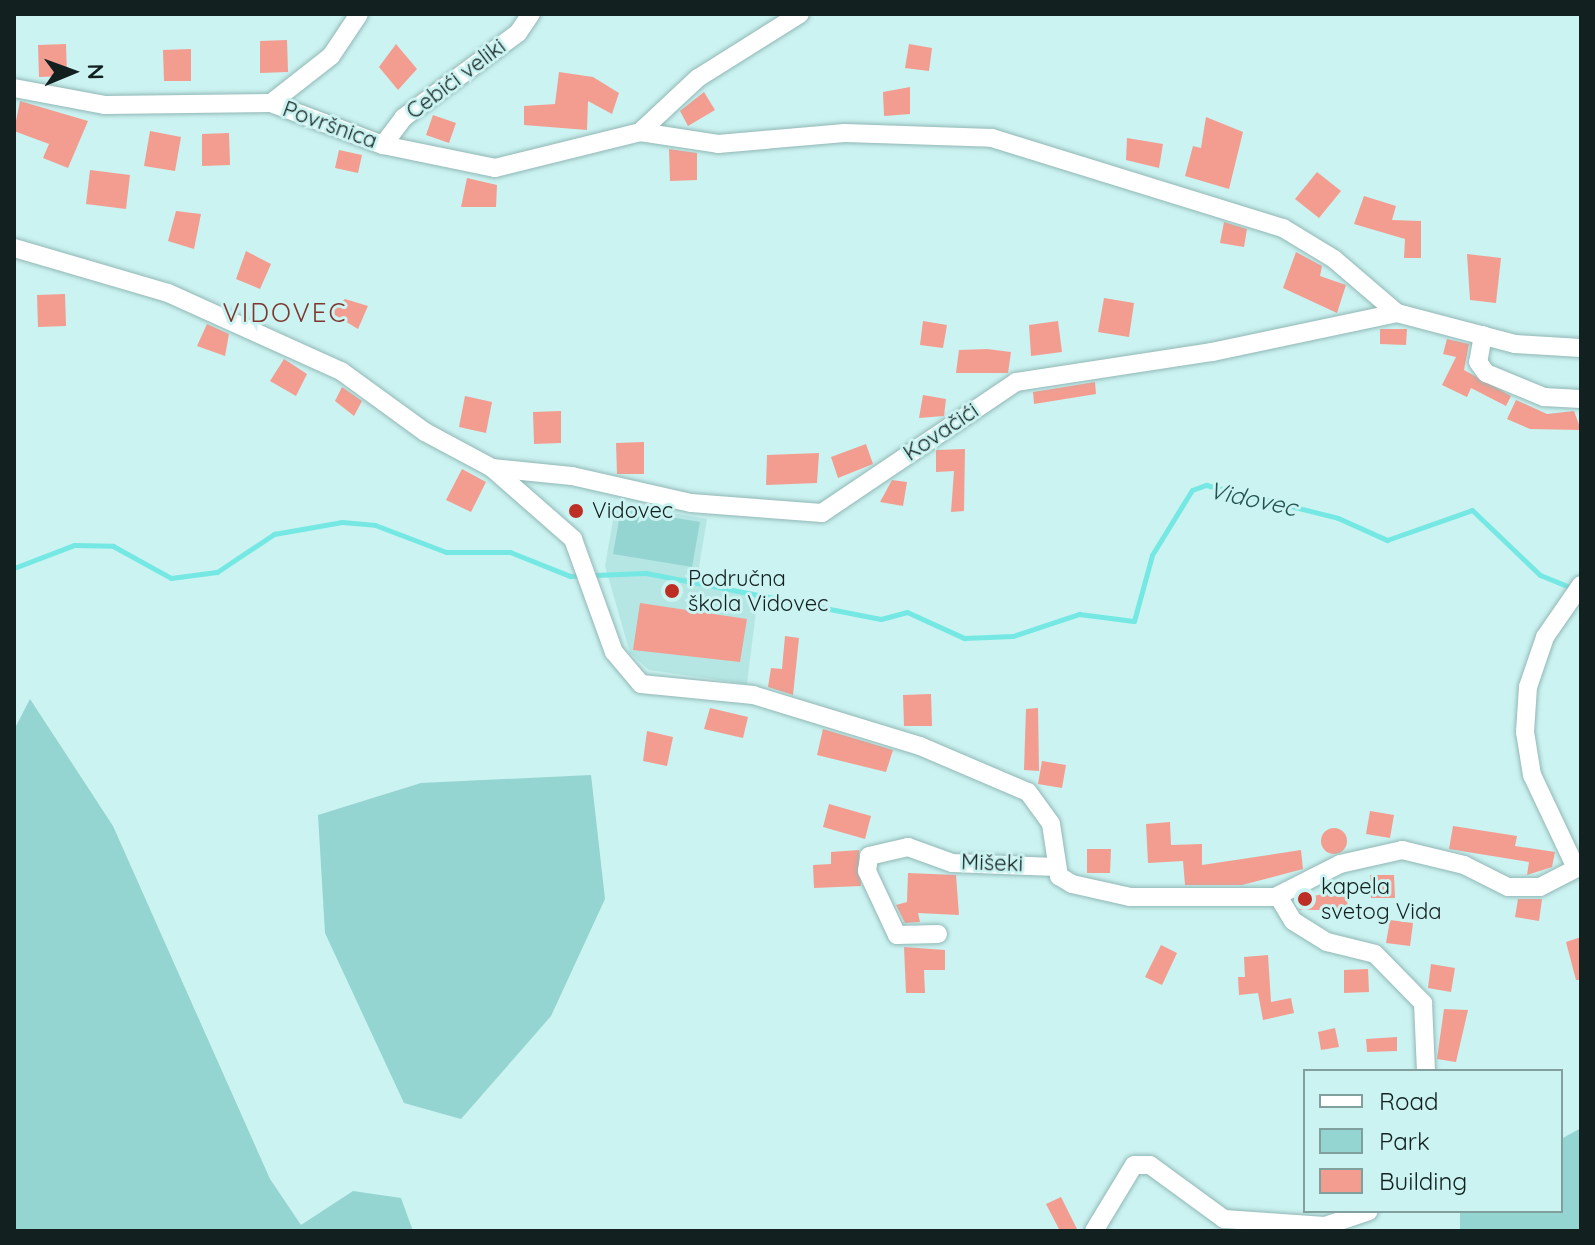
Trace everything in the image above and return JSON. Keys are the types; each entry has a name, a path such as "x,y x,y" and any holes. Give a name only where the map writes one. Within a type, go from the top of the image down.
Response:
{"street":[{"path":"271,103 331,56 359,14"},
{"name":"Cebići veliki","path":"383,145 403,118 518,33 531,14"},
{"path":"640,132 698,78 800,14"},
{"name":"Površnica","path":"14,88 105,105 271,103 383,145 495,168 640,132"},
{"path":"640,132 718,144 947,133 1036,148 1283,228 1334,259 1397,313 1483,335 1581,348"},
{"path":"14,248 168,293 253,328 341,371 425,432 492,468 573,539 590,573 614,652 641,684 753,695 920,746 1028,792 1051,824 1056,867 1072,884 1130,897 1278,896 1340,864 1402,850 1464,865 1508,887 1540,887 1579,867 1532,775 1525,732 1528,687 1575,590"},
{"name":"Kovačići","path":"492,468 572,476 691,503 822,513 1016,382 1212,352 1397,313"},
{"path":"1483,335 1478,362 1486,373 1544,397 1581,399"},
{"name":"Mišeki","path":"938,934 897,935 867,871 869,856 908,847 952,863 1056,867"},
{"path":"1278,896 1293,921 1327,942 1375,954 1423,1003 1426,1069"},
{"path":"1094,1231 1119,1180 1142,1164 1224,1219 1325,1226 1363,1213"}],"shaded area":[{"name":"Područna škola Vidovec","path":"616,503 707,519 696,585 758,595 747,684 649,670 630,653 605,566"}],"green space":[{"path":"621,509 700,522 692,567 613,554"},
{"path":"30,699 113,826 270,1179 301,1225 353,1191 401,1198 413,1231 14,1231 14,730"},
{"path":"591,775 605,899 551,1016 461,1119 404,1103 325,933 318,815 421,783"},
{"path":"1581,1128 1581,1231 1460,1231 1460,1213 1563,1213 1563,1138"}],"building":[{"path":"287,40 288,72 260,73 260,41"},
{"path":"66,44 67,76 39,77 38,45"},
{"path":"396,44 417,69 398,90 379,67"},
{"path":"909,44 932,48 929,71 905,68"},
{"path":"191,49 191,81 164,81 163,50"},
{"path":"559,72 593,77 619,93 612,114 588,101 587,130 524,125 524,106 555,104"},
{"path":"910,87 910,114 884,116 883,92"},
{"path":"704,92 715,110 688,126 680,111"},
{"path":"20,101 88,121 68,168 43,158 49,144 14,131"},
{"path":"433,115 456,123 449,143 426,135"},
{"path":"1206,117 1243,132 1229,189 1185,176 1193,146 1201,148"},
{"path":"150,131 181,137 175,171 144,166"},
{"path":"229,133 230,165 202,166 202,134"},
{"path":"1127,138 1163,144 1159,168 1126,160"},
{"path":"669,149 697,153 697,180 670,181"},
{"path":"339,150 362,155 358,173 335,168"},
{"path":"90,170 130,175 126,209 86,204"},
{"path":"1317,172 1341,191 1319,218 1295,199"},
{"path":"467,178 497,185 496,207 461,207"},
{"path":"1364,196 1396,206 1392,220 1421,221 1421,258 1404,258 1405,239 1354,224"},
{"path":"176,211 201,214 194,249 168,241"},
{"path":"1224,222 1247,229 1244,247 1220,243"},
{"path":"246,251 271,264 260,289 236,279"},
{"path":"1296,252 1322,266 1320,276 1346,285 1337,313 1283,288"},
{"path":"1467,254 1501,258 1496,303 1470,300"},
{"path":"65,294 66,326 38,327 37,295"},
{"path":"1104,298 1134,303 1129,337 1098,332"},
{"path":"345,299 368,306 358,329 330,312"},
{"path":"923,321 947,325 943,348 920,345"},
{"path":"1058,321 1062,352 1031,356 1029,325"},
{"path":"207,324 229,334 225,356 197,346"},
{"path":"1380,329 1407,329 1406,345 1380,344"},
{"path":"1447,339 1469,344 1464,370 1511,396 1506,406 1471,388 1467,397 1442,385 1456,357 1443,354"},
{"path":"959,350 1011,352 1008,373 956,373"},
{"path":"284,359 307,374 296,396 270,381"},
{"path":"1095,382 1096,394 1034,404 1033,392"},
{"path":"342,387 362,401 354,416 335,401"},
{"path":"923,395 946,399 944,416 919,418"},
{"path":"465,396 492,402 486,433 459,427"},
{"path":"1516,400 1547,414 1574,411 1581,430 1530,429 1507,419"},
{"path":"561,411 561,443 534,444 533,412"},
{"path":"644,442 644,474 617,474 616,443"},
{"path":"866,444 873,464 838,478 831,457"},
{"path":"965,449 964,511 951,512 954,471 936,472 936,450"},
{"path":"819,453 817,483 766,485 767,455"},
{"path":"462,469 486,482 471,512 446,500"},
{"path":"892,480 907,482 903,506 880,502"},
{"path":"640,603 747,619 740,662 633,650"},
{"path":"785,636 799,638 793,695 768,687 771,668 782,669"},
{"path":"931,694 932,726 904,726 903,695"},
{"path":"710,708 748,717 743,738 704,729"},
{"path":"1038,708 1039,771 1024,770 1026,709"},
{"path":"823,729 893,750 886,772 817,755"},
{"path":"647,731 673,737 667,766 643,761"},
{"path":"1042,761 1066,765 1062,788 1038,784"},
{"path":"829,804 871,816 865,839 823,827"},
{"path":"1370,811 1394,815 1390,838 1366,834"},
{"path":"1170,822 1171,845 1202,844 1202,865 1301,850 1303,869 1242,885 1185,885 1183,861 1148,863 1146,824"},
{"path":"1453,826 1517,836 1515,846 1555,852 1552,867 1527,875 1529,862 1449,849"},
{"path":"1334,828 1343,832 1347,841 1343,850 1334,854 1325,850 1321,841 1325,832"},
{"path":"1087,849 1111,849 1110,873 1087,873"},
{"path":"859,850 861,886 814,888 813,865 831,864 831,852"},
{"path":"908,873 956,875 959,915 918,913 920,922 905,923 896,905 907,902"},
{"path":"1370,875 1394,875 1395,898 1371,898"},
{"path":"1346,889 1348,910 1300,910 1295,900"},
{"path":"1518,899 1542,899 1539,921 1515,917"},
{"path":"1390,920 1413,923 1410,946 1386,943"},
{"path":"1581,937 1581,980 1576,980 1566,942"},
{"path":"1161,945 1177,953 1162,985 1145,977"},
{"path":"904,947 945,950 945,970 924,970 925,993 906,993"},
{"path":"1268,955 1271,1002 1291,998 1294,1013 1263,1020 1258,993 1239,995 1238,977 1245,977 1244,957"},
{"path":"1431,964 1455,968 1451,992 1428,988"},
{"path":"1368,969 1369,992 1344,993 1344,970"},
{"path":"1444,1009 1468,1010 1456,1062 1437,1059"},
{"path":"1335,1028 1339,1047 1321,1050 1318,1032"},
{"path":"1397,1037 1397,1051 1367,1052 1366,1039"},
{"path":"1061,1197 1078,1231 1060,1231 1046,1204"}],"waterway":[{"name":"Vidovec","path":"14,568 74,545 113,546 171,578 217,572 274,534 342,522 375,525 446,552 510,552 570,576 646,573 881,619 907,612 964,638 1013,636 1079,614 1134,621 1152,555 1192,490 1206,485 1338,518 1387,540 1472,510 1540,575 1573,588"}],"place":[{"name":"Vidovec","path":"576,511"},
{"name":"Područna škola Vidovec","path":"672,591"},
{"name":"kapela svetog Vida","path":"1305,899"}],"district":[{"name":"VIDOVEC","path":"285,313"}]}
